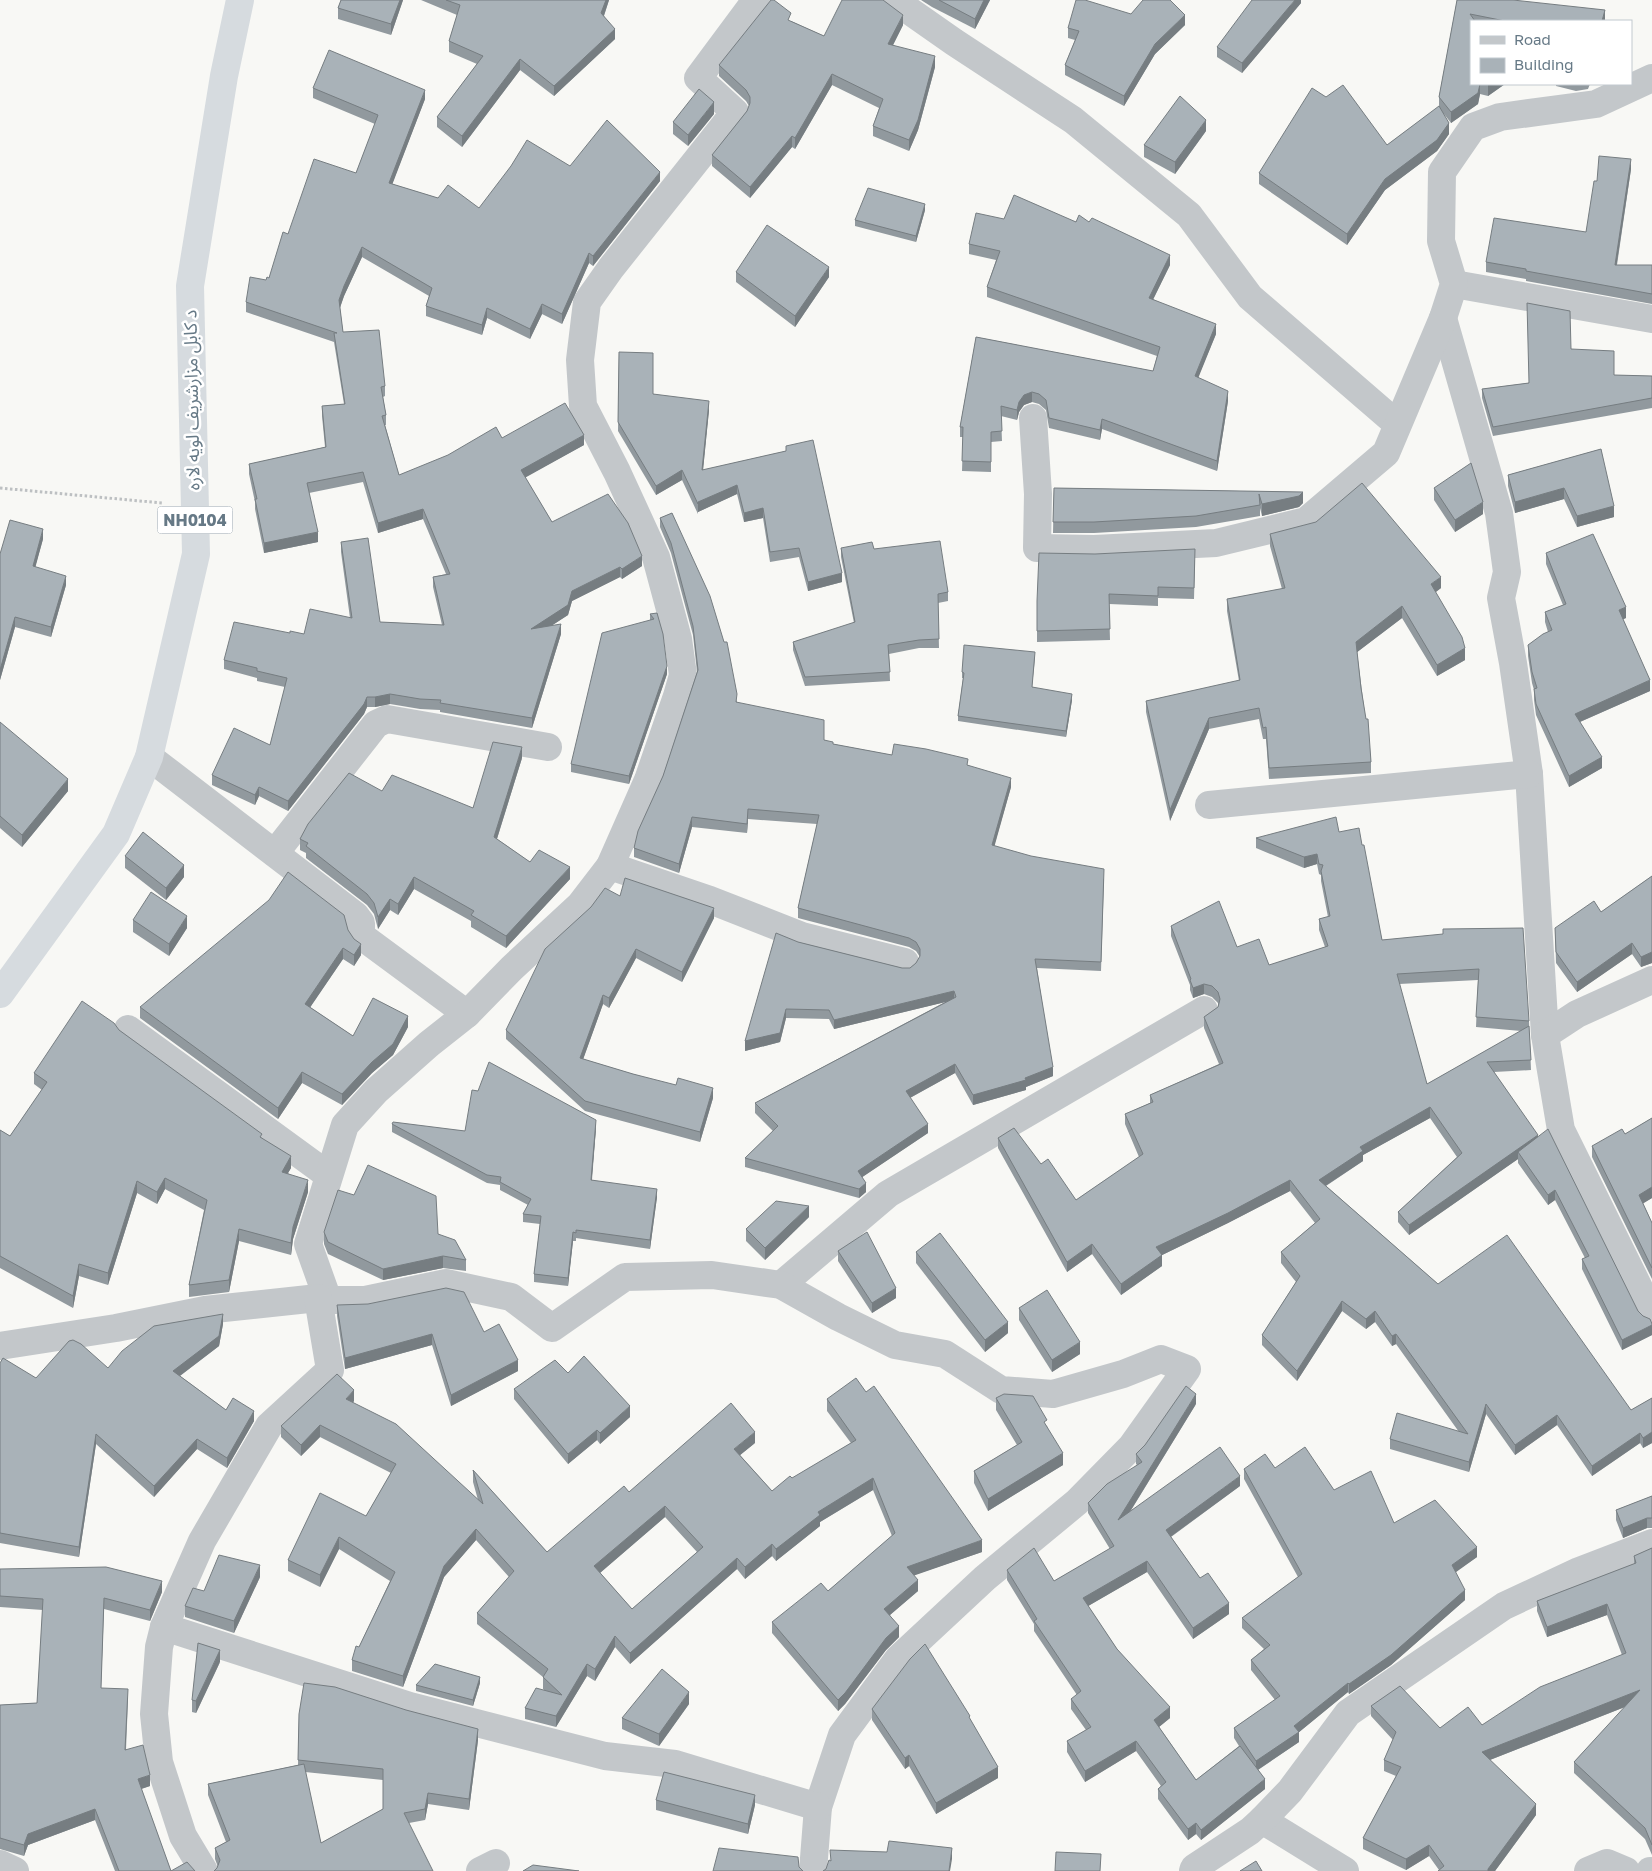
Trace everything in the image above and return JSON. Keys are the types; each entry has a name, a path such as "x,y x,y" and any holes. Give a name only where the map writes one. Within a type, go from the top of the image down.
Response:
{"highway":[{"name":"د کابل مزارشریف لویه لاره","path":"0,994 116,834 149,757 196,554 190,286 224,76 240,0"}],"street":[{"path":"204,1871 183,1836 159,1762 154,1714 159,1647 164,1627 202,1541 269,1426 330,1370 323,1299 308,1244 345,1124 376,1090 467,1014 512,968 580,905 610,866 648,780 678,696 683,674 678,639 656,557 617,472 583,406 580,360 587,302 611,268 735,112 698,78 756,0"},
{"path":"894,0 1073,120 1189,215 1250,297 1398,424"},
{"path":"1033,418 1038,494 1037,548 1084,549 1216,543 1306,521 1386,453 1443,318 1454,284 1441,241 1442,172 1473,127 1500,117 1596,104 1652,78"},
{"path":"1454,284 1652,318"},
{"path":"1443,318 1499,513 1507,572 1501,598 1513,663 1529,774 1544,1035 1561,1130 1652,1314"},
{"path":"275,854 376,724 387,720 548,747"},
{"path":"149,757 359,919 361,933 364,938 467,1014"},
{"path":"1209,805 1529,774"},
{"path":"610,866 710,900 802,936 905,962"},
{"path":"1544,1035 1578,1014 1652,980"},
{"path":"781,1286 888,1194 1204,1010"},
{"path":"128,1029 328,1175"},
{"path":"0,1346 116,1328 205,1310 323,1299 365,1300 446,1283 511,1297 552,1328 625,1276 712,1275 781,1286 895,1345 945,1354 1000,1390 1052,1394 1123,1374 1161,1360 1187,1368 1132,1446 1077,1502 985,1578 898,1659 842,1735 818,1807 813,1871"},
{"path":"1193,1871 1194,1868 1250,1831 1262,1820 1290,1791 1348,1713 1504,1606 1579,1571 1652,1543"},
{"path":"164,1627 410,1706 606,1756 675,1764 818,1807"},
{"path":"1262,1820 1345,1871"},
{"path":"1588,1871 1606,1863 1626,1871"},
{"path":"0,1864 15,1871"}],"path":[{"path":"0,488 168,503"}],"building":[{"path":"341,0 400,0 391,24 338,8"},
{"path":"446,0 606,0 601,13 615,29 554,86 520,59 462,136 437,117 483,56 449,41 460,5"},
{"path":"771,0 774,0 791,13 788,20 824,36 842,0 883,0 903,15 888,44 935,56 918,120 909,140 873,126 883,99 832,74 795,138 792,136 750,187 712,155 747,111 750,103 750,97 746,90 719,65"},
{"path":"939,0 984,0 975,19"},
{"path":"1076,0 1085,0 1131,14 1143,0 1170,0 1185,15 1155,44 1124,96 1065,65 1079,31 1068,28"},
{"path":"1252,0 1295,0 1242,63 1217,47"},
{"path":"1457,0 1513,0 1605,10 1602,20 1500,20 1470,14 1474,20 1470,20 1470,85 1480,85 1478,93 1451,112 1439,97"},
{"path":"329,50 425,90 389,183 438,198 448,185 479,208 511,166 527,140 570,166 607,120 660,172 593,256 589,253 562,314 542,304 530,329 487,308 482,325 426,306 432,288 362,247 339,300 343,332 379,330 385,386 381,387 386,415 382,416 399,475 448,455 496,427 502,438 565,403 584,435 521,470 552,522 608,494 628,523 642,556 622,569 620,567 572,591 568,605 531,629 561,624 532,718 440,703 441,700 390,694 367,697 364,704 288,801 259,787 255,795 212,775 234,728 270,745 287,678 257,671 257,668 224,660 234,622 304,634 310,609 352,618 341,542 368,538 380,622 444,625 433,577 450,574 423,509 378,523 363,472 307,483 318,532 264,543 249,464 326,447 322,406 345,404 334,333 337,333 246,302 250,277 266,280 267,277 269,278 283,232 288,234 314,159 356,173 378,115 313,88"},
{"path":"1343,85 1387,145 1439,106 1449,123 1437,140 1385,179 1347,234 1259,173 1312,88 1326,97"},
{"path":"699,89 714,102 688,135 673,122"},
{"path":"1180,96 1206,120 1175,162 1144,145"},
{"path":"1599,156 1631,159 1615,265 1652,265 1652,294 1486,262 1494,218 1586,232 1594,181 1597,181"},
{"path":"868,188 925,204 916,236 855,220"},
{"path":"1014,195 1076,222 1079,215 1089,222 1092,218 1170,255 1149,298 1216,324 1195,376 1228,391 1217,461 1102,419 1100,430 1049,418 1046,400 1039,394 1032,392 1024,395 1019,402 1017,410 1001,406 1002,431 991,432 991,462 962,461 963,427 960,427 976,337 1153,371 1160,347 987,287 1000,251 969,244 976,213 1004,219"},
{"path":"767,225 829,267 795,316 736,272"},
{"path":"1527,303 1570,311 1571,349 1614,351 1614,375 1652,376 1652,398 1493,427 1482,389 1529,383"},
{"path":"619,352 653,353 653,394 709,401 702,470 786,451 786,446 813,440 842,573 808,582 799,548 770,552 763,508 744,513 737,485 698,502 698,504 682,470 656,486 618,422"},
{"path":"1601,449 1614,506 1577,516 1564,488 1515,502 1508,475"},
{"path":"1471,463 1483,502 1455,520 1434,488"},
{"path":"1362,483 1441,577 1431,584 1462,637 1465,648 1437,665 1402,606 1356,642 1361,688 1366,719 1368,719 1371,762 1269,768 1266,727 1263,728 1259,708 1209,718 1170,810 1146,701 1240,680 1227,599 1285,588 1270,534 1316,522"},
{"path":"1054,488 1303,492 1299,496 1262,504 1259,494 1260,505 1196,516 1094,522 1053,522"},
{"path":"672,513 710,596 724,642 727,642 737,694 736,702 824,720 824,740 833,742 833,744 892,755 894,744 926,749 968,759 967,765 1011,778 992,845 1031,856 1104,869 1101,962 1035,959 1053,1067 1025,1078 1026,1080 973,1095 955,1064 906,1091 928,1124 858,1171 866,1183 859,1189 745,1158 778,1126 755,1103 956,997 954,991 834,1020 829,1010 786,1009 780,1033 745,1041 776,933 798,942 902,968 910,968 916,963 920,956 920,949 916,942 909,938 798,908 819,815 748,809 747,824 692,817 679,864 634,848 638,831 663,776 698,670 693,626 671,543 660,518"},
{"path":"10,520 43,529 33,566 66,576 51,627 15,617 0,670 0,554"},
{"path":"1593,534 1626,607 1619,610 1650,680 1575,714 1602,757 1569,776 1536,704 1534,689 1537,688 1532,672 1528,645 1552,630 1545,612 1566,604 1546,553"},
{"path":"940,541 948,592 938,594 939,639 888,645 890,672 805,677 793,642 855,622 841,548 872,542 874,549"},
{"path":"1195,549 1194,588 1158,587 1158,596 1109,594 1110,629 1037,631 1039,553 1095,554"},
{"path":"657,613 663,634 667,666 629,776 571,764 602,633 654,619 650,614"},
{"path":"964,645 1035,652 1032,687 1072,694 1066,731 958,716 964,673 962,672"},
{"path":"0,722 68,779 22,835 0,816"},
{"path":"493,742 522,747 494,837 530,862 539,850 570,867 506,936 471,915 474,911 414,877 398,904 390,899 378,917 374,903 367,894 306,846 308,843 300,839 308,824 349,773 382,791 392,775 473,808"},
{"path":"1336,817 1339,832 1359,828 1382,940 1443,934 1443,929 1523,928 1529,1021 1476,1017 1479,969 1397,974 1427,1084 1529,1026 1531,1060 1487,1062 1538,1135 1409,1225 1398,1212 1462,1153 1430,1107 1360,1147 1363,1151 1319,1180 1438,1284 1507,1235 1631,1410 1652,1398 1652,1432 1643,1438 1640,1433 1592,1466 1557,1415 1515,1445 1486,1404 1469,1462 1390,1439 1397,1413 1468,1434 1396,1334 1392,1336 1375,1311 1366,1319 1342,1301 1297,1371 1262,1335 1300,1276 1281,1252 1320,1219 1290,1180 1228,1213 1156,1247 1162,1255 1121,1284 1092,1244 1067,1262 998,1138 1014,1128 1041,1164 1048,1159 1076,1200 1143,1154 1125,1114 1153,1102 1150,1095 1223,1063 1204,1017 1218,1007 1220,999 1218,992 1212,986 1204,984 1193,988 1171,926 1219,901 1237,947 1259,939 1269,965 1328,946 1319,919 1330,916 1321,871 1323,865 1319,864 1317,854 1304,857 1256,838"},
{"path":"143,832 184,865 166,888 125,856"},
{"path":"288,872 344,915 348,930 354,939 361,944 354,955 343,948 305,1004 353,1036 373,998 408,1016 393,1044 372,1062 342,1094 302,1072 278,1108 140,1007 269,900"},
{"path":"1652,876 1652,952 1641,957 1632,943 1577,982 1556,952 1555,928 1594,901 1601,912"},
{"path":"625,878 714,908 682,972 636,949 609,998 603,995 580,1058 676,1085 678,1078 713,1088 700,1132 585,1101 506,1030 545,949 591,907 605,888 620,896"},
{"path":"151,892 187,916 169,944 133,920"},
{"path":"82,1001 262,1134 260,1137 291,1156 282,1172 308,1180 293,1227 291,1243 239,1229 229,1280 189,1285 207,1200 165,1178 157,1192 137,1181 108,1273 79,1264 73,1296 0,1256 0,1130 10,1136 47,1082 34,1073"},
{"path":"489,1062 596,1120 591,1180 657,1189 650,1240 576,1230 576,1233 573,1232 568,1278 534,1274 541,1216 523,1214 531,1199 500,1182 501,1177 487,1175 392,1124 393,1122 465,1131 472,1090 478,1091"},
{"path":"1652,1118 1652,1187 1639,1195 1652,1223 1652,1268 1592,1146 1622,1129 1625,1134"},
{"path":"1548,1129 1638,1311 1650,1319 1652,1324 1622,1340 1582,1259 1589,1256 1555,1190 1548,1195 1518,1152"},
{"path":"368,1165 436,1196 438,1234 455,1240 466,1260 443,1256 383,1269 328,1242 324,1232 338,1190 354,1195"},
{"path":"776,1201 809,1206 765,1248 746,1229"},
{"path":"867,1232 896,1288 872,1303 838,1251"},
{"path":"940,1233 1008,1322 985,1340 916,1252"},
{"path":"446,1288 464,1292 484,1332 499,1324 518,1360 451,1395 432,1334 345,1358 337,1305 368,1304"},
{"path":"1047,1290 1080,1342 1052,1360 1019,1308"},
{"path":"223,1314 219,1336 173,1371 226,1410 233,1398 254,1411 227,1458 197,1439 154,1486 96,1434 79,1547 0,1533 0,1363 3,1358 36,1378 69,1341 73,1340 81,1344 108,1368 122,1351 154,1326"},
{"path":"584,1356 630,1406 600,1433 597,1430 568,1454 514,1389 555,1360 568,1373"},
{"path":"337,1374 354,1390 346,1399 396,1424 483,1504 473,1470 547,1552 624,1486 629,1492 731,1403 755,1432 734,1449 772,1491 790,1476 792,1478 856,1440 827,1399 856,1378 866,1392 874,1386 982,1540 907,1567 918,1580 884,1609 899,1626 886,1638 838,1700 772,1622 821,1583 828,1591 895,1533 873,1478 818,1512 820,1515 776,1549 772,1544 745,1567 737,1558 630,1653 615,1636 595,1669 587,1664 556,1716 525,1708 536,1688 562,1695 543,1677 548,1669 477,1613 514,1571 476,1529 444,1566 403,1676 352,1660 356,1646 359,1647 395,1572 339,1537 320,1575 288,1560 320,1493 366,1516 396,1464 320,1425 301,1445 281,1426","holes":["665,1506 703,1547 632,1609 594,1566"]},
{"path":"1186,1386 1196,1394 1118,1520 1220,1447 1240,1476 1166,1530 1200,1578 1208,1573 1229,1603 1193,1628 1147,1561 1083,1598 1117,1649 1170,1707 1154,1720 1196,1780 1240,1746 1265,1779 1201,1830 1196,1823 1188,1829 1158,1789 1166,1782 1136,1741 1085,1771 1067,1741 1091,1727 1071,1699 1081,1691 1034,1621 1037,1619 1007,1570 1034,1548 1054,1581 1114,1546 1088,1503 1107,1484 1142,1462 1136,1454 1145,1445"},
{"path":"1004,1394 1033,1396 1047,1420 1044,1422 1063,1453 988,1499 974,1471 1022,1442 996,1398"},
{"path":"1305,1447 1334,1490 1371,1471 1394,1523 1435,1500 1477,1547 1452,1565 1465,1590 1391,1655 1348,1683 1294,1726 1299,1732 1256,1761 1234,1728 1280,1696 1251,1660 1270,1645 1242,1618 1302,1574 1244,1469 1265,1454 1275,1468"},
{"path":"1652,1496 1652,1518 1647,1518 1623,1528 1616,1510"},
{"path":"1652,1548 1652,1845 1645,1828 1574,1762 1640,1690 1482,1752 1536,1804 1488,1871 1438,1871 1444,1866 1429,1845 1406,1859 1363,1838 1401,1767 1384,1760 1396,1732 1371,1706 1400,1686 1440,1728 1468,1707 1482,1725 1540,1687 1626,1653 1607,1604 1547,1627 1537,1601 1636,1563 1634,1556"},
{"path":"219,1555 260,1565 234,1621 185,1606 193,1588 204,1591"},
{"path":"106,1567 162,1581 150,1610 104,1598 101,1688 128,1689 125,1750 143,1745 150,1775 138,1779 171,1871 119,1871 95,1809 28,1834 24,1845 0,1838 0,1705 37,1703 43,1599 0,1596 0,1569"},
{"path":"198,1643 220,1650 196,1701 192,1700"},
{"path":"925,1644 970,1716 998,1767 936,1803 909,1755 905,1758 872,1709 910,1659"},
{"path":"435,1664 480,1677 473,1700 416,1685"},
{"path":"662,1669 689,1692 659,1734 622,1718"},
{"path":"304,1683 335,1687 406,1710 478,1729 469,1799 428,1793 425,1809 404,1813 433,1871 214,1871 220,1860 215,1848 230,1840 208,1784 304,1764 321,1843 383,1809 383,1769 298,1760 299,1714"},
{"path":"664,1772 755,1795 748,1824 656,1800"},
{"path":"889,1841 952,1848 949,1871 823,1871 826,1869 829,1860 831,1861 830,1850 887,1852"},
{"path":"719,1848 798,1857 799,1867 803,1871 713,1871"},
{"path":"1056,1852 1101,1854 1100,1871 1055,1871"},
{"path":"1256,1861 1262,1871 1240,1871"},
{"path":"187,1862 195,1871 171,1871"},
{"path":"533,1865 579,1871 523,1871"}]}
